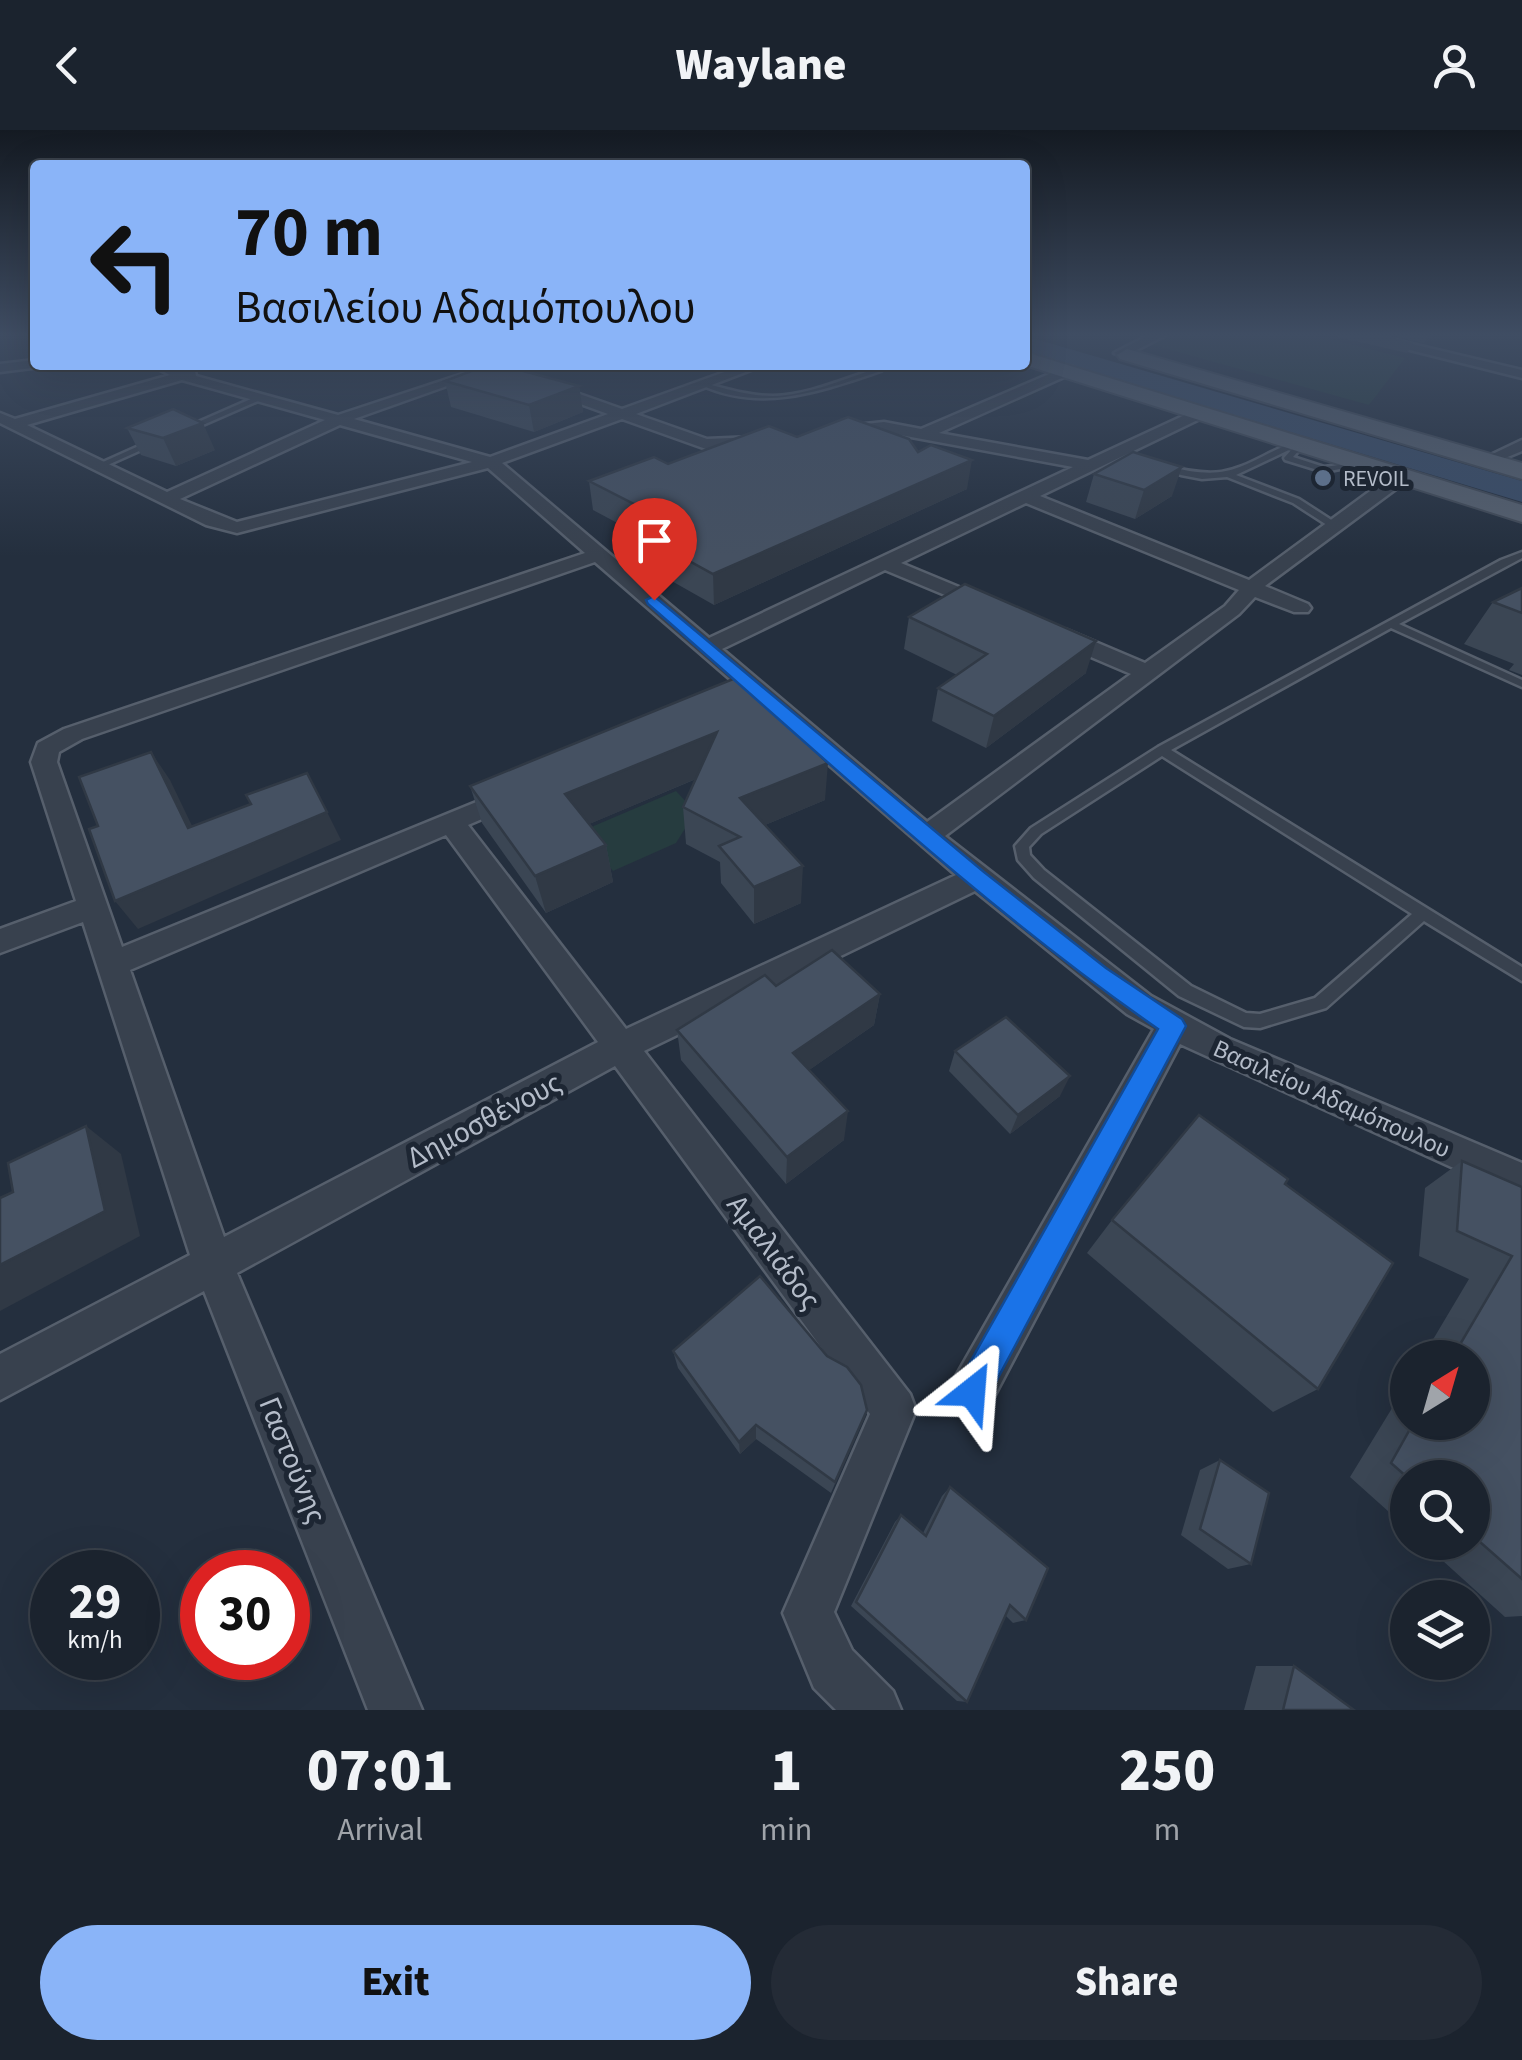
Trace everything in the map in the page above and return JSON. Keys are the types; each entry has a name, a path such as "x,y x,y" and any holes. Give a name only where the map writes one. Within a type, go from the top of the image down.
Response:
{"main road":[{"path":"1192,409 1522,514"},
{"path":"1309,409 1522,471"}],"street":[{"path":"6,420 51,409"},
{"name":"Βασιλείου Αδαμόπουλου","path":"308,409 491,462 976,878 1098,974 1173,1026 1522,1181"},
{"path":"166,499 370,409"},
{"path":"612,409 713,446 780,438"},
{"path":"6,420 212,521 237,528 491,462 636,409"},
{"path":"924,434 981,409"},
{"path":"708,647 1091,466 1129,454 1203,412"},
{"path":"815,434 874,426 1091,466"},
{"path":"1486,461 1522,445"},
{"path":"926,836 1232,610 1251,588 1402,476"},
{"path":"1027,497 1301,608"},
{"name":"Γαστούνης","path":"395,1710 214,1266 44,762 47,748 73,734 600,554"},
{"path":"885,563 1007,614"},
{"path":"1042,628 1146,672"},
{"path":"723,706 759,691"},
{"path":"114,963 542,784"},
{"name":"Αμαλιάδος","path":"451,822 894,1410 808,1613 833,1669 874,1710"},
{"name":"Δημοσθένους","path":"0,1378 618,1048 976,878"},
{"path":"0,942 94,906"},
{"path":"972,1392 1173,1026"}],"lane":[{"path":"98,466 235,409"},
{"path":"1151,462 1199,478 1231,476 1300,442"},
{"path":"1231,476 1296,500 1334,524"},
{"path":"1423,913 1311,1008 1260,1022 1244,1020 1185,991 1038,874 1023,856 1022,846 1036,831 1162,750 1522,555"},
{"path":"1390,624 1522,684"},
{"path":"1162,750 1522,976"}],"green space":[{"path":"676,791 702,819 686,827 676,843 613,871 582,831"}],"building":[{"path":"173,409 203,423 163,438 127,428"},
{"path":"848,417 909,439 918,452 931,445 972,460 713,574 651,540 681,528 589,481 654,457 668,464 769,426 797,437"},
{"path":"1133,452 1182,467 1144,490 1094,474"},
{"path":"965,584 1096,641 994,716 938,688 987,654 909,617"},
{"path":"1522,588 1522,613 1493,602"},
{"path":"738,677 828,763 740,798 803,866 754,887 719,846 740,837 683,807 717,732 565,794 606,845 535,876 470,786"},
{"path":"151,752 188,828 251,804 246,795 307,773 327,812 115,901 89,829 98,826 79,777"},
{"path":"832,950 880,994 793,1053 848,1111 787,1157 677,1030 765,975 776,986"},
{"path":"1006,1017 1070,1076 1018,1115 955,1051"},
{"path":"1199,1115 1288,1179 1285,1184 1393,1263 1318,1389 1112,1220"},
{"path":"86,1126 105,1211 0,1265 0,1198 13,1192 8,1163"},
{"path":"1462,1161 1522,1187 1522,1579 1490,1551 1490,1460 1393,1460 1404,1440 1490,1440 1490,1340 1463,1340 1512,1256 1457,1231"},
{"path":"760,1276 827,1356 847,1367 861,1385 867,1410 835,1482 756,1425 739,1442 673,1351"},
{"path":"1220,1460 1269,1493 1251,1564 1200,1529"},
{"path":"950,1487 1048,1568 1026,1620 1010,1605 967,1702 856,1602 901,1515 926,1536"},
{"path":"1294,1666 1354,1710 1283,1710"}],"waterway":[{"path":"1242,409 1522,492"}],"place":[{"name":"REVOIL","path":"1323,478"}],"route":[{"path":"654,600 976,878 1098,974 1173,1026 972,1392"}]}
